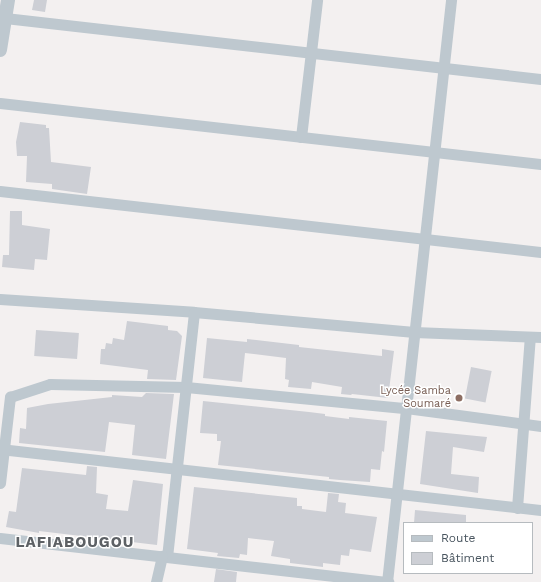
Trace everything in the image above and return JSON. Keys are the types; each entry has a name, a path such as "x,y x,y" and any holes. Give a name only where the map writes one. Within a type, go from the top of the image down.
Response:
{"street":[{"path":"0,50 8,0"},
{"path":"301,137 316,0"},
{"path":"0,538 388,582 396,494 450,0"},
{"path":"5,18 541,79"},
{"path":"0,103 541,164"},
{"path":"0,191 541,252"},
{"path":"0,299 194,312 414,332 535,337 523,424 517,508"},
{"path":"156,582 164,557 177,469 194,312"},
{"path":"0,483 2,449 10,397 50,384 186,387 406,408 541,426"},
{"path":"2,449 541,510"}],"building":[{"path":"34,0 47,0 45,12 32,10"},
{"path":"20,122 46,125 46,128 49,128 51,162 91,167 87,194 52,189 52,184 26,182 27,156 17,156 16,142"},
{"path":"10,211 22,211 22,225 50,229 47,260 35,259 34,270 2,267 3,255 9,255"},
{"path":"127,321 168,326 168,330 177,331 182,336 176,380 147,379 148,370 100,364 101,349 105,349 106,343 112,344 113,338 124,340"},
{"path":"36,330 79,333 77,359 34,356"},
{"path":"207,338 247,342 247,339 299,345 299,347 382,356 382,349 394,351 388,398 341,394 342,387 312,382 311,389 288,387 289,380 285,379 286,358 245,353 242,382 203,378"},
{"path":"471,367 492,371 486,402 465,398"},
{"path":"146,393 174,394 166,459 132,455 135,425 109,422 105,452 19,443 20,428 26,429 27,408 48,404 112,397 112,395 142,397"},
{"path":"203,401 309,412 349,419 349,417 387,421 384,452 382,451 380,470 371,469 370,482 329,479 329,477 218,465 221,441 217,441 217,434 200,433"},
{"path":"426,431 487,437 484,452 453,447 451,474 479,477 478,493 420,484"},
{"path":"87,466 97,467 96,493 108,495 106,509 128,511 133,480 163,484 157,545 39,531 39,533 6,527 9,511 16,512 22,468 86,475"},
{"path":"194,487 297,498 297,506 302,506 302,509 326,512 328,493 339,494 338,502 346,503 345,513 377,517 371,552 350,549 349,556 341,555 340,565 323,563 323,567 290,563 290,559 271,556 274,541 248,538 247,555 240,554 239,558 217,556 218,553 187,549"},
{"path":"415,510 466,515 466,522 414,522"},
{"path":"216,569 237,572 236,582 214,582"}],"place":[{"name":"Lycée Samba Soumaré","path":"459,398"}],"district":[{"name":"LAFIABOUGOU","path":"75,543"}]}
